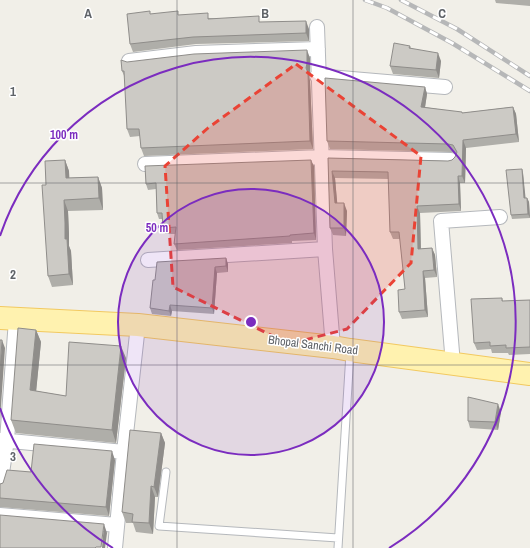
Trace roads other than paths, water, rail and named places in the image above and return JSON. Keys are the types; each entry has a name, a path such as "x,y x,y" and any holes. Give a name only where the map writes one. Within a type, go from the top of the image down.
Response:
{"main road":[{"name":"Bhopal Sanchi Road","path":"8,319 138,325 342,348 530,374"}],"street":[{"path":"317,27 317,76 324,249 342,348"},
{"path":"129,61 196,53 318,49"},
{"path":"317,76 445,87"},
{"path":"145,164 321,157 451,160"},
{"path":"453,364 441,221 500,217"},
{"path":"148,260 324,249"},
{"path":"0,486 8,319"},
{"path":"115,548 138,325"},
{"path":"3,440 124,452"},
{"path":"0,515 117,525"}],"lane":[{"path":"338,548 342,348"},
{"path":"166,472 159,526 338,538"}],"railway":[{"path":"365,0 387,8 452,43 530,91"},
{"path":"401,0 457,29 530,76"}]}
